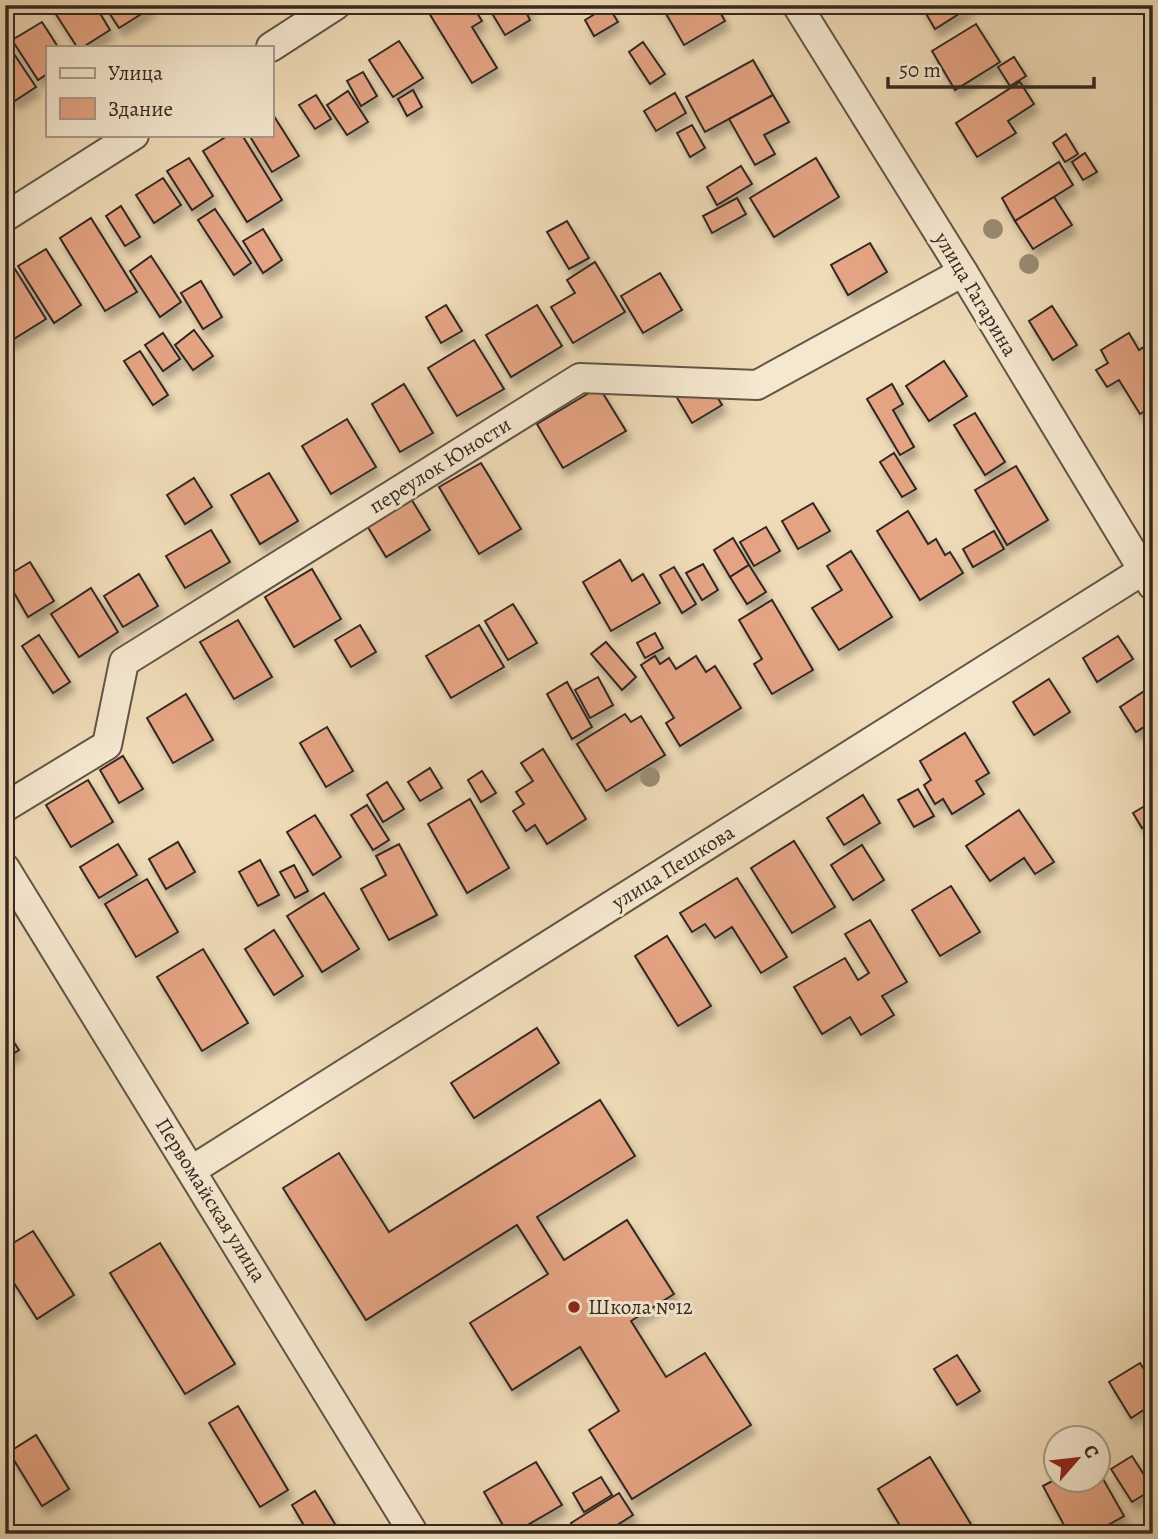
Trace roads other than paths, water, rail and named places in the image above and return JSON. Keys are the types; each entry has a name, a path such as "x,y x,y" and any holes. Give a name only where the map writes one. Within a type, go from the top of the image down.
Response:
{"street":[{"path":"273,46 336,5"},
{"name":"улица Гагарина","path":"797,5 1150,573"},
{"path":"5,218 132,136"},
{"name":"переулок Юности","path":"5,807 107,745 124,662 580,378 757,385 963,272"},
{"name":"улица Пешкова","path":"192,1170 1150,573"},
{"name":"Первомайская улица","path":"5,868 414,1534"}],"place":[{"name":"Школа №12","path":"574,1307"}]}
